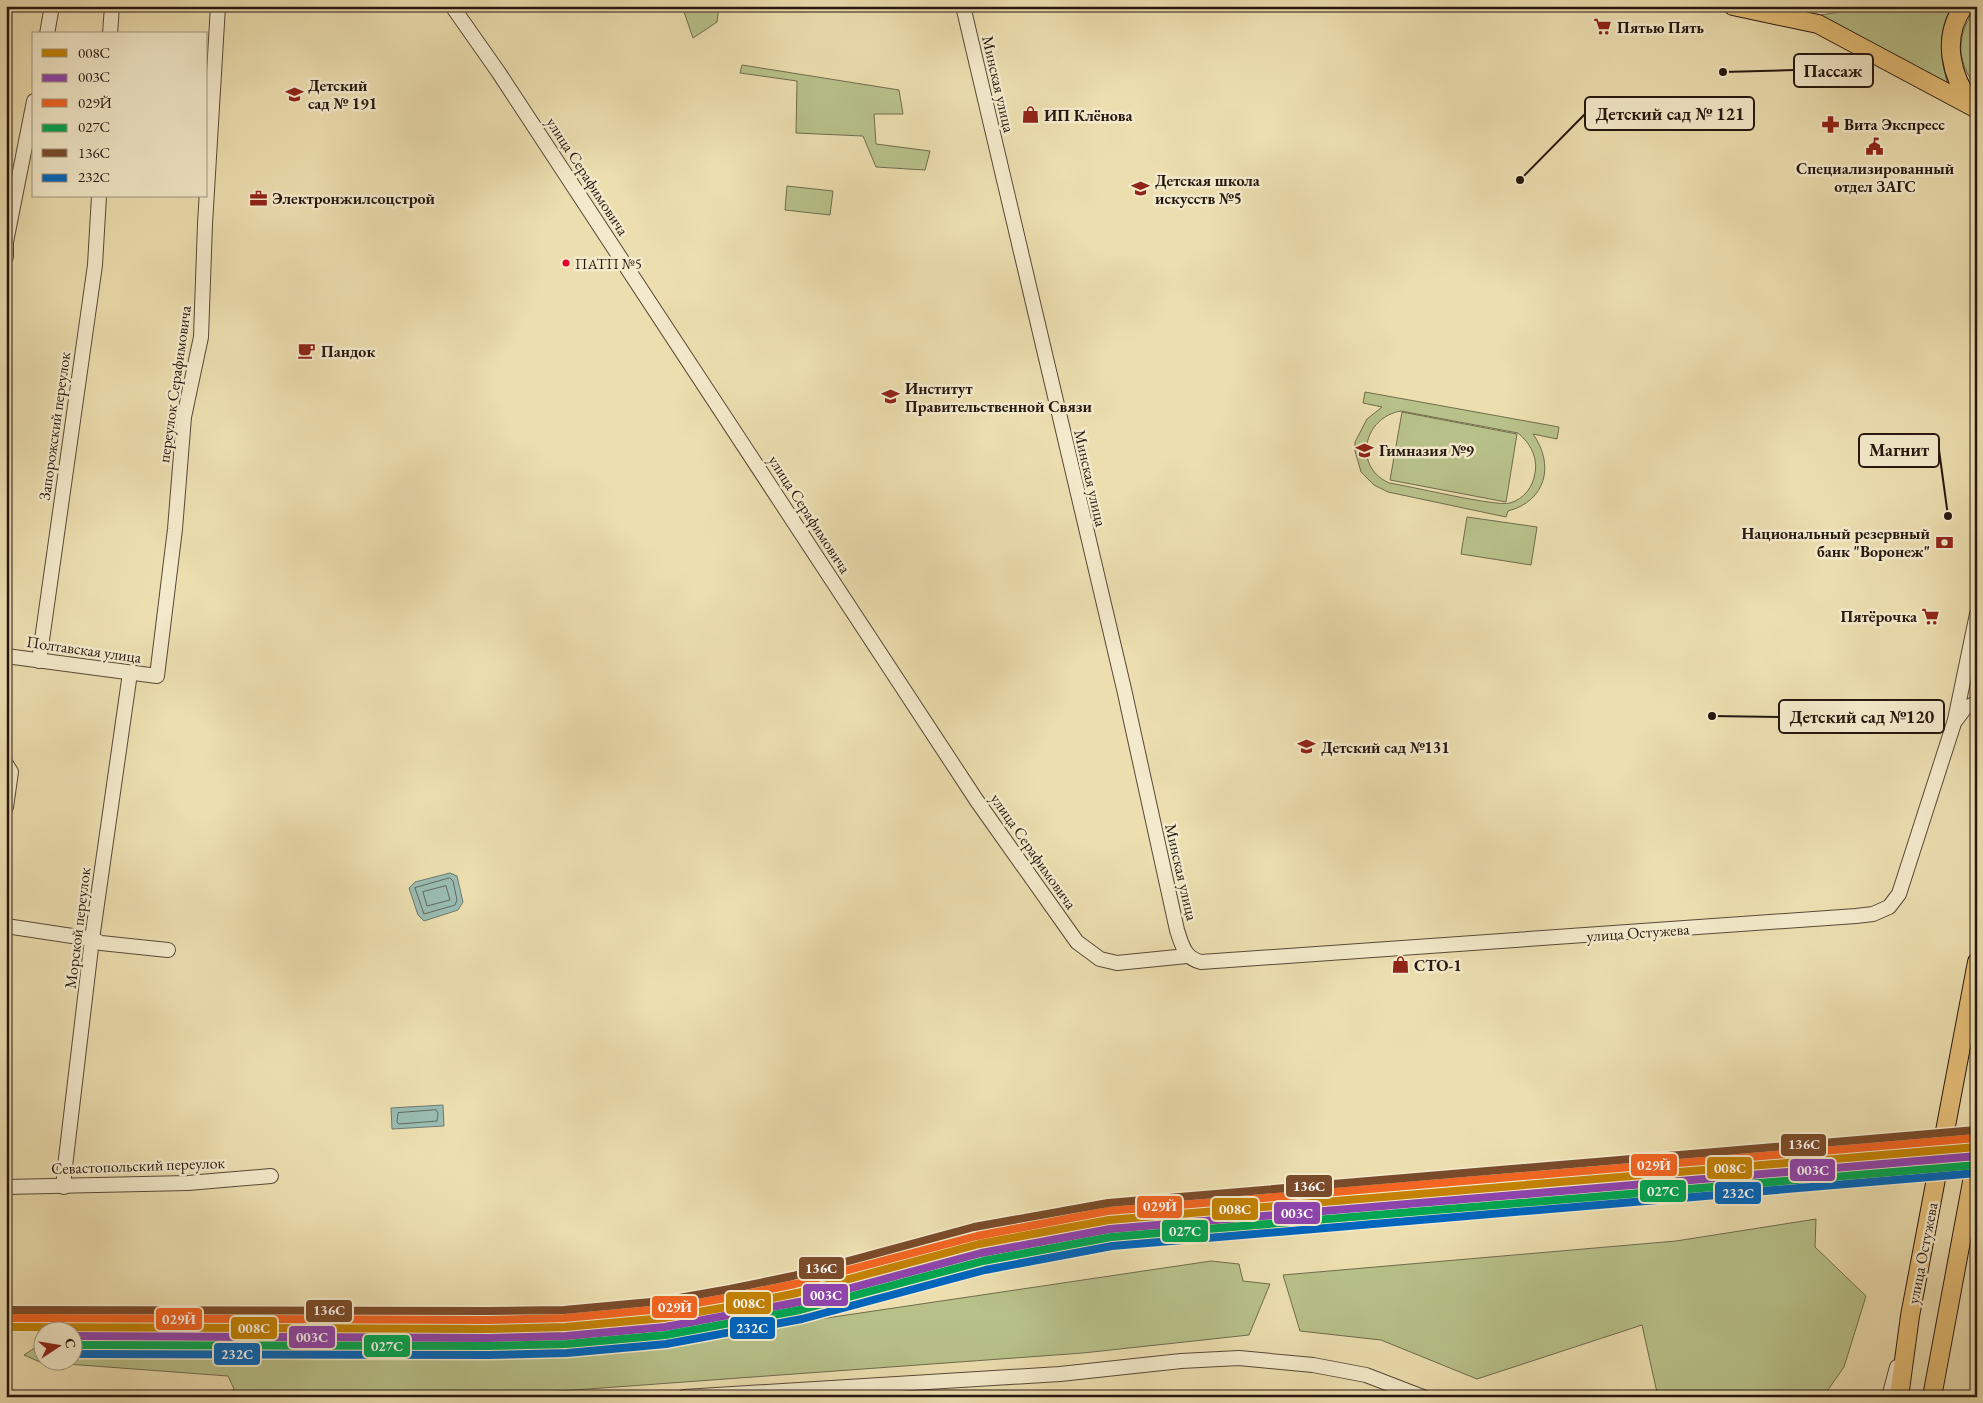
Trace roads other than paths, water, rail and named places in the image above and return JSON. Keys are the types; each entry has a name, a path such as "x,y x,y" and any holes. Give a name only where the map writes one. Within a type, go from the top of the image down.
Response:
{"main road":[{"path":"1733,6 1818,24 1975,108"},
{"path":"1964,6 1952,34 1951,62 1962,90 1975,108"},
{"name":"улица Остужева","path":"1899,1397 1910,1316 1977,962"},
{"path":"1932,1397 1977,1155"}],"street":[{"path":"47,32 52,6"},
{"path":"110,32 112,6"},
{"name":"переулок Серафимовича","path":"208,174 218,6"},
{"name":"улица Серафимовича","path":"452,6 505,82 977,801 1077,942 1100,959 1117,964 1187,956"},
{"name":"Минская улица","path":"963,6 1124,689 1177,930 1187,956"},
{"path":"6,257 6,242 32,111"},
{"name":"Запорожский переулок","path":"39,661 95,265 100,198"},
{"name":"переулок Серафимовича","path":"157,676 175,529 184,417 201,337 207,198"},
{"name":"улица Остужева","path":"1187,956 1201,962 1434,944 1794,922 1874,914 1889,907 1899,894 1955,720 1977,614"},
{"name":"Полтавская улица","path":"6,656 157,676"},
{"name":"Морской переулок","path":"64,1187 92,939 130,673"},
{"path":"1955,720 1965,708 1977,703"},
{"path":"6,764 11,772 6,807"},
{"path":"6,926 92,939 101,943 168,950"},
{"name":"Севастопольский переулок","path":"6,1187 188,1183 271,1176"},
{"path":"1939,1397 1948,1315"},
{"path":"1889,1397 1910,1316"},
{"path":"684,1397 1060,1374 1181,1361 1239,1358 1330,1367 1378,1379 1423,1397"}],"water":[{"path":"450,873 457,876 463,902 458,910 424,921 418,915 409,888 415,882"},
{"path":"443,1105 444,1126 392,1129 391,1108"}],"place":[{"name":"Пятью Пять","path":"1603,27"},
{"name":"Пассаж","path":"1723,72"},
{"name":"Детский сад № 191","path":"294,94"},
{"name":"ИП Клёнова","path":"1030,115"},
{"name":"Вита Экспресс","path":"1830,124"},
{"name":"Специализированный отдел ЗАГС","path":"1875,146"},
{"name":"Детский сад № 121","path":"1520,180"},
{"name":"Детская школа искусств №5","path":"1141,189"},
{"name":"Электронжилсоцстрой","path":"258,198"},
{"name":"ПАТП №5","path":"566,263"},
{"name":"Пандок","path":"307,351"},
{"name":"Институт Правительственной Связи","path":"891,397"},
{"name":"Гимназия №9","path":"1365,450"},
{"name":"Магнит","path":"1948,516"},
{"name":"Национальный резервный банк \"Воронеж\"","path":"1944,542"},
{"name":"Пятёрочка","path":"1931,616"},
{"name":"Детский сад №120","path":"1712,716"},
{"name":"Детский сад №131","path":"1307,747"},
{"name":"СТО-1","path":"1400,965"}]}
